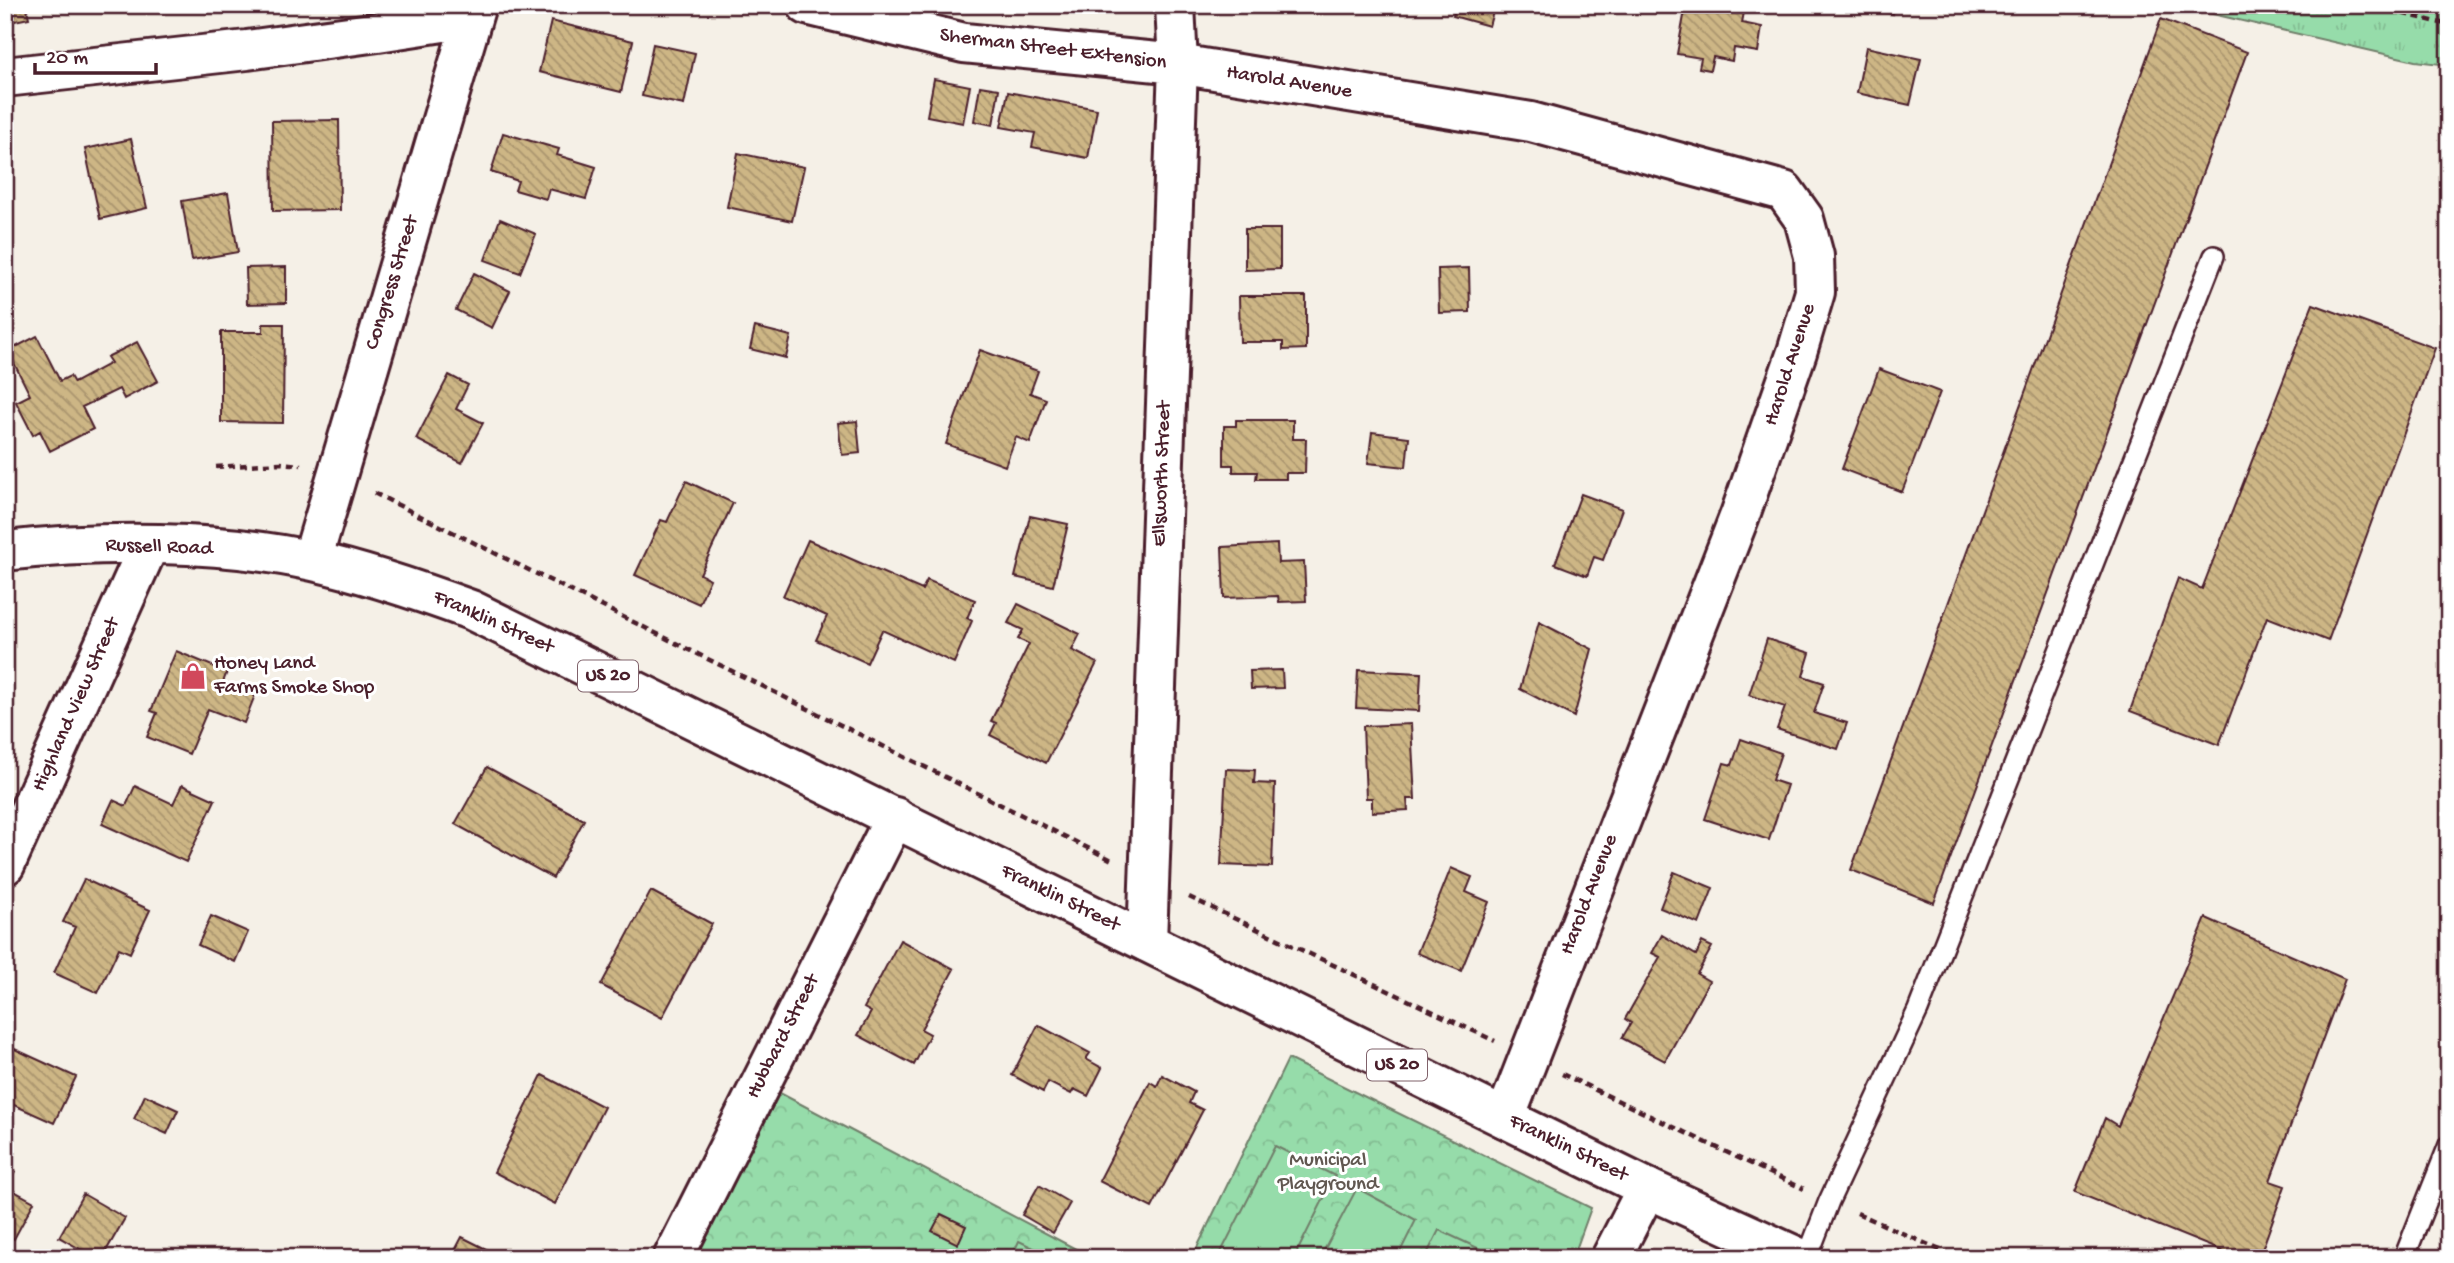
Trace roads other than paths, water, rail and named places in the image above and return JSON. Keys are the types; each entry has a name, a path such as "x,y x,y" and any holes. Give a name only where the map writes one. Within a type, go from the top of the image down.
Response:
{"street":[{"path":"5,77 247,50 456,20 475,5"},
{"name":"Congress Street","path":"312,560 475,5"},
{"name":"Sherman Street Extension","path":"807,5 964,43 1178,64"},
{"name":"Ellsworth Street","path":"1147,942 1178,64 1175,5"},
{"name":"Harold Avenue","path":"1178,64 1531,122 1784,191 1804,219 1814,256 1815,292 1797,352 1740,515 1505,1118"},
{"name":"Russell Road","path":"5,551 149,545 312,560"},
{"name":"Highland View Street","path":"5,865 149,545"},
{"name":"Franklin Street","path":"312,560 415,590 471,610 1647,1188 1800,1258"},
{"name":"Hubbard Street","path":"673,1258 895,817"},
{"path":"1611,1258 1647,1188"}],"lane":[{"path":"1807,1258 1829,1201 1923,997 2214,256"},
{"path":"2404,1258 2449,1145"}],"place":[{"name":"Honey Land Farms Smoke Shop","path":"193,676"}],"park label":[{"name":"Municipal Playground","path":"1328,1173"}]}
